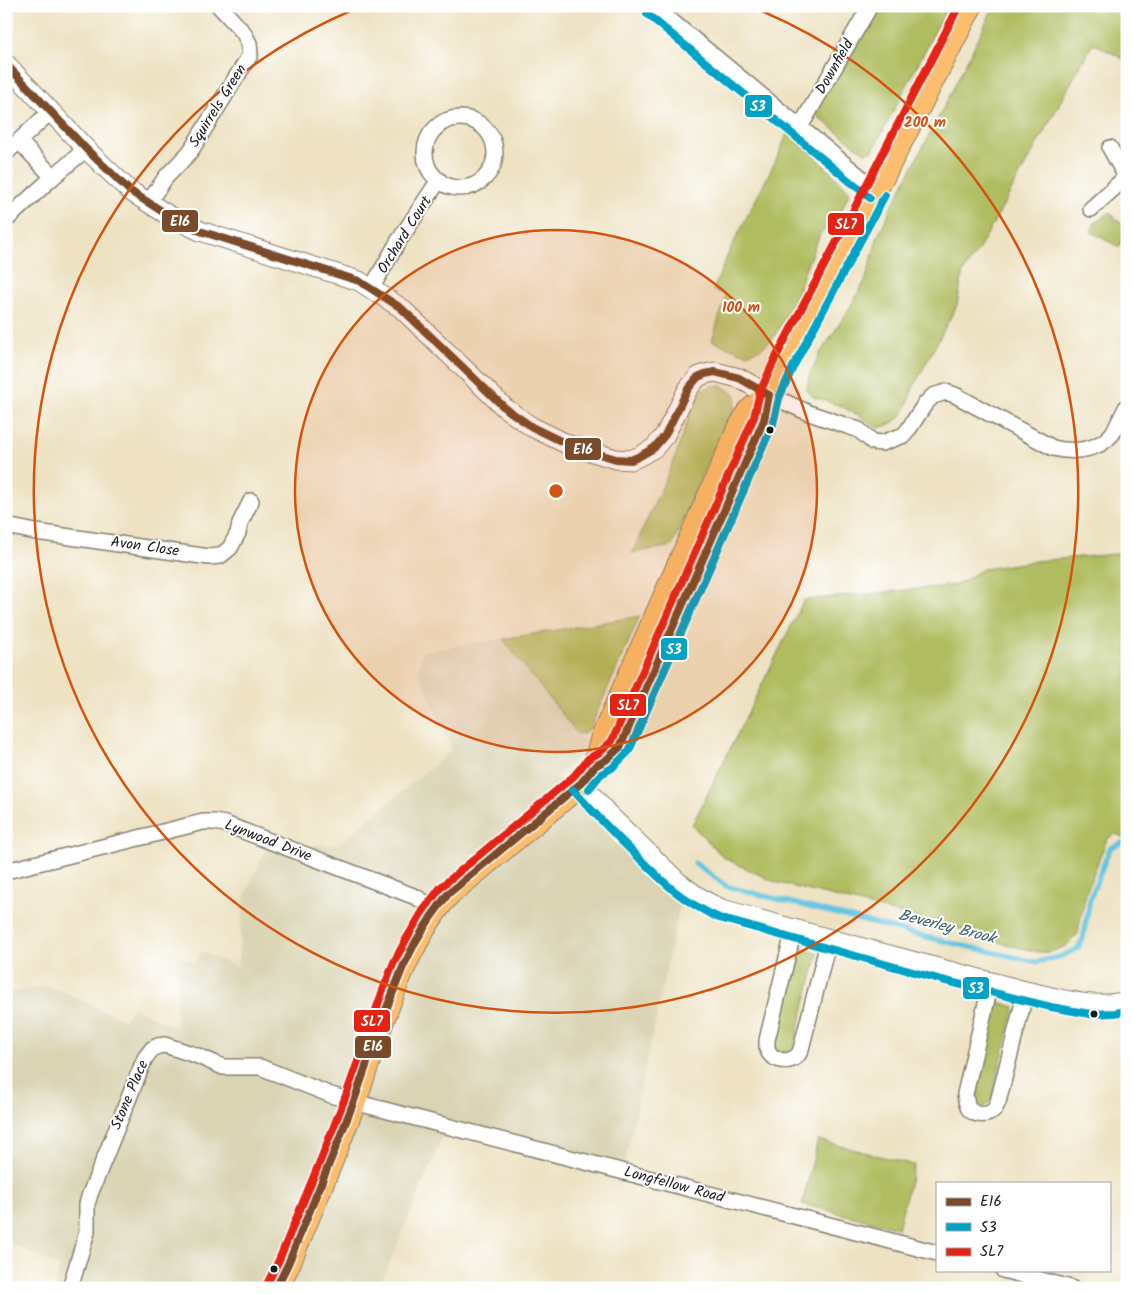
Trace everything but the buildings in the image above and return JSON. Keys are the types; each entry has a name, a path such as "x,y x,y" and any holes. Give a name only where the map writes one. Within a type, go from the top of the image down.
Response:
{"main road":[{"path":"276,1288 288,1264 354,1102 383,1018 408,957 435,909 448,894 620,747 764,420 769,395 784,363 876,190 970,6"}],"street":[{"name":"Squirrels Green","path":"148,203 166,177 190,152 250,55 249,43 243,32 219,6"},
{"path":"653,6 876,190"},
{"name":"Downfield","path":"800,127 870,6"},
{"path":"6,64 86,149 130,191 168,216 200,230 359,281 401,308 505,408 532,428 570,445 616,459 631,460 640,456 654,448 666,435 688,388 698,377 715,372 739,378 769,395 809,413 859,430 873,442 882,443 904,435 925,404 933,396 946,392 955,395 1053,448 1063,451 1089,449 1100,444 1110,436 1121,432 1127,406"},
{"path":"6,153 51,111"},
{"name":"Orchard Court","path":"458,118 479,124 488,132 493,142 494,154 492,165 487,175 478,183 467,187 455,188 439,180 428,168 425,156 426,144 430,134 447,120 458,118"},
{"path":"19,141 53,177"},
{"path":"1092,209 1126,177 1110,148"},
{"path":"6,220 86,149"},
{"name":"Orchard Court","path":"371,289 398,242 439,180"},
{"name":"Avon Close","path":"6,526 36,532 220,556 230,548 251,501"},
{"path":"588,774 620,826 678,882 707,902 722,909 828,939 1069,1001 1086,1004 1127,1001"},
{"name":"Lynwood Drive","path":"6,871 196,824 214,822 225,824 416,897 435,909"},
{"path":"794,929 767,1040 767,1048 772,1056 779,1060 788,1060 796,1057 801,1049 828,939"},
{"path":"991,982 965,1094 966,1103 970,1111 978,1115 994,1110 998,1102 1026,991"},
{"name":"Stone Place","path":"70,1288 87,1232 87,1204 90,1194 145,1058 152,1049 165,1045 223,1067 260,1067 354,1102"},
{"name":"Longfellow Road","path":"354,1102 936,1253"},
{"path":"1011,1272 1071,1288"}],"shaded area":[{"path":"503,639 589,748 556,776 661,890 680,904 624,1168 448,1124 379,1288 54,1288 60,1267 6,1241 6,993 49,986 125,1020 132,1007 176,1027 177,955 195,963 201,951 237,967 244,898 266,848 339,844 451,751 449,742 418,669 423,651"}],"green space":[{"path":"880,6 948,6 873,150 865,153 813,113"},
{"path":"994,6 1127,6 1127,61 1093,43 979,249 963,272 957,305 913,388 905,411 898,419 878,428 839,405 813,397 807,390 809,376 819,355 866,279 878,236 892,206"},
{"path":"789,129 850,192 837,219 820,234 804,272 797,296 773,339 760,349 747,354 712,341 726,295 713,290 730,250 779,154"},
{"path":"1110,212 1127,229 1119,247 1091,232 1095,223"},
{"path":"720,385 736,395 734,410 697,485 672,546 632,553 675,458 697,392 711,386"},
{"path":"1127,553 1127,838 1115,834 1107,839 1086,893 1077,935 1066,946 1050,952 1038,952 984,939 976,933 775,882 724,858 692,825 804,600 957,585 983,569 1035,561"},
{"path":"640,616 591,726 584,734 577,733 503,639"},
{"path":"797,947 818,954 794,1046 789,1052 780,1053 774,1047 774,1041"},
{"path":"994,1001 1015,1007 991,1100 984,1107 979,1107 971,1100"},
{"path":"818,1140 914,1165 898,1228 802,1204"}],"waterway":[{"name":"Beverley Brook","path":"695,863 726,886 938,940 1037,962 1059,957 1077,949 1083,939 1090,899 1110,848 1124,842 1127,843"}],"transit line":[{"name":"SL7","path":"267,1284 321,1159 394,962 423,911 441,887 574,776 588,759 600,752 612,741 754,417 760,392 775,359 959,6"},
{"name":"S3","path":"647,14 870,198"},
{"name":"E16","path":"6,64 86,149 130,191 168,215 200,231 359,281 401,308 505,408 532,427 569,445 616,459 631,460 640,456 654,448 665,435 688,389 698,377 705,374 715,372 739,378 769,395"},
{"name":"S3","path":"589,789 601,774 612,768 629,751 773,424 779,398 793,367 885,195"},
{"name":"E16","path":"276,1288 288,1264 338,1142 382,1020 403,967 416,941 448,894 581,783 595,766 606,760 620,747 764,420 769,395"},
{"name":"S3","path":"573,790 665,883 684,898 719,918 942,980 1051,1007 1090,1014 1127,1011"}]}
